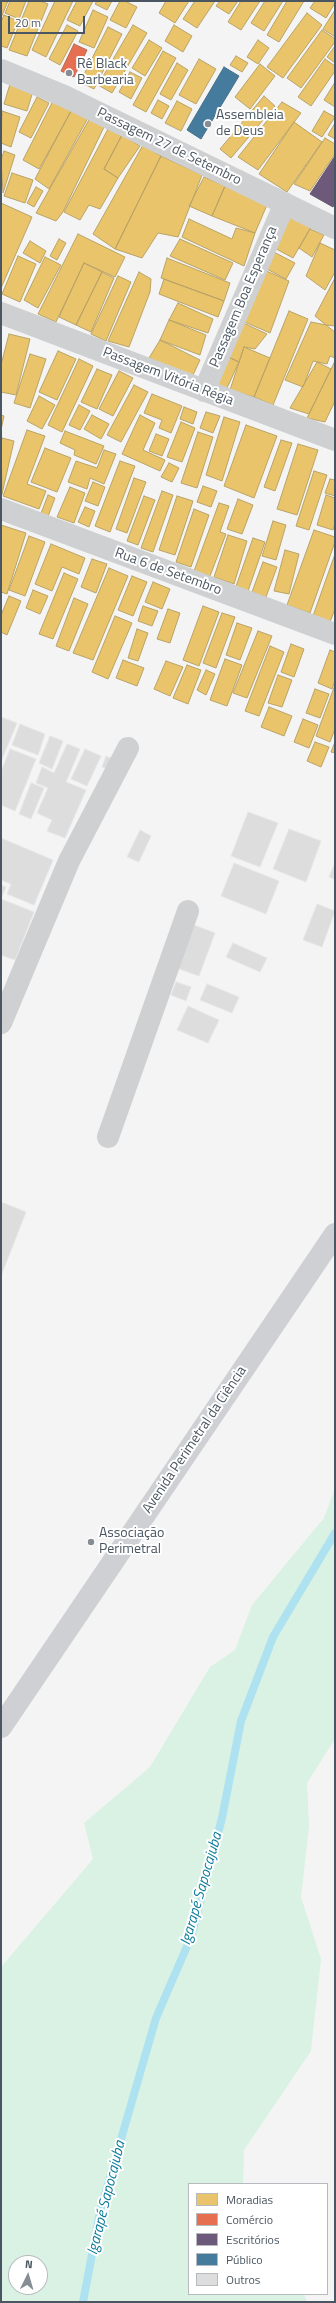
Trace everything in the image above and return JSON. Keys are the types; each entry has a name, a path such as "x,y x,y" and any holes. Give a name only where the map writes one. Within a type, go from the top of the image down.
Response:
{"main road":[{"name":"Avenida Perimetral da Ciência","path":"1,1727 335,1234"}],"street":[{"name":"Passagem 27 de Setembro","path":"1,70 64,96 335,228"},
{"name":"Passagem Boa Esperança","path":"204,391 285,203"},
{"name":"Passagem Vitória Régia","path":"1,313 335,440"},
{"name":"Rua 6 de Setembro","path":"1,509 335,634"},
{"path":"1,1023 69,862 128,748"},
{"path":"108,1137 188,911"}],"green space":[{"path":"335,1488 335,1739 307,1783 309,1826 301,1897 321,1959 311,2051 244,2150 243,2183 188,2183 188,2295 304,2295 307,2302 1,2302 1,1967 93,1859 84,1823 150,1767 210,1667 235,1650 252,1605 324,1518"}],"building: Moradias":[{"path":"1,1 8,1 1,18"},
{"path":"10,1 26,1 19,19 5,13"},
{"path":"29,1 40,1 48,4 27,56 9,50"},
{"path":"55,1 73,1 46,57 32,50"},
{"path":"77,1 93,1 80,26 67,20"},
{"path":"97,1 112,1 107,10 95,4"},
{"path":"120,1 125,1 137,7 126,28 110,20"},
{"path":"166,1 189,1 175,23 159,13"},
{"path":"195,1 215,1 197,28 183,19"},
{"path":"220,1 238,1 229,14 216,6"},
{"path":"241,1 260,1 241,30 228,22"},
{"path":"265,1 283,1 264,31 251,23"},
{"path":"287,1 304,1 279,42 267,35"},
{"path":"315,1 335,1 326,18 310,8"},
{"path":"93,10 108,17 94,48 79,42"},
{"path":"335,10 335,37 323,29"},
{"path":"307,13 322,25 283,78 267,67"},
{"path":"4,15 18,21 7,48 1,46 1,22"},
{"path":"67,25 78,31 60,65 49,59"},
{"path":"133,25 147,33 112,93 98,85"},
{"path":"174,25 192,36 183,52 165,41"},
{"path":"108,27 122,34 94,89 80,82"},
{"path":"322,30 335,39 335,42 301,88 287,78"},
{"path":"149,40 162,48 145,76 132,68"},
{"path":"258,40 269,48 258,64 247,57"},
{"path":"335,46 335,63 327,57"},
{"path":"163,51 176,58 146,112 133,105"},
{"path":"236,56 248,63 242,72 230,65"},
{"path":"199,59 216,69 196,104 179,95"},
{"path":"325,59 335,66 335,71 311,106 298,97"},
{"path":"177,63 188,70 171,100 160,94"},
{"path":"260,64 275,76 250,109 235,97"},
{"path":"130,72 142,78 131,99 119,92"},
{"path":"335,82 335,107 324,100"},
{"path":"10,84 33,91 27,111 4,104"},
{"path":"264,96 275,106 231,158 220,149"},
{"path":"37,97 49,103 31,138 19,132"},
{"path":"55,97 74,106 39,169 23,160"},
{"path":"158,100 169,106 162,119 151,113"},
{"path":"177,101 192,109 181,131 165,123"},
{"path":"282,102 301,113 258,170 238,157"},
{"path":"72,109 89,116 49,189 35,179"},
{"path":"2,111 20,117 11,147 1,143"},
{"path":"324,111 335,117 322,137 312,131"},
{"path":"90,118 105,125 63,212 56,221 36,213"},
{"path":"294,122 322,142 287,192 259,174"},
{"path":"335,123 335,139 328,135"},
{"path":"108,129 122,135 104,169 118,178 100,209 89,205 80,220 64,212"},
{"path":"122,135 140,146 118,178 104,169"},
{"path":"325,138 335,144 335,154 310,191 294,184"},
{"path":"143,145 161,156 115,249 93,234"},
{"path":"4,151 15,155 3,193 1,160"},
{"path":"161,156 202,175 178,237 158,233 142,258 115,249"},
{"path":"12,173 33,180 25,203 4,196"},
{"path":"204,177 225,186 212,216 189,206"},
{"path":"225,186 267,205 255,233 212,216"},
{"path":"36,187 43,191 34,207 27,203"},
{"path":"1,203 32,217 1,288"},
{"path":"287,216 311,227 293,258 269,245"},
{"path":"189,219 232,239 236,228 255,233 244,266 182,237"},
{"path":"310,229 324,235 312,257 299,248"},
{"path":"78,234 125,257 115,277 84,263 56,322 38,314"},
{"path":"59,239 66,243 57,260 50,256"},
{"path":"180,239 233,263 225,280 170,256"},
{"path":"30,241 46,251 40,263 23,253"},
{"path":"320,243 335,250 335,272 325,290 306,276"},
{"path":"270,250 295,263 286,279 263,267"},
{"path":"18,256 36,264 20,302 2,294"},
{"path":"45,257 61,265 38,308 24,300"},
{"path":"167,258 230,283 224,301 161,278"},
{"path":"84,263 102,272 76,325 59,317"},
{"path":"262,269 289,281 270,333 240,320"},
{"path":"102,272 114,278 91,332 76,325"},
{"path":"139,272 151,279 150,292 129,347 108,341"},
{"path":"118,276 131,282 106,341 91,334"},
{"path":"335,278 335,326 326,325 315,316"},
{"path":"164,279 224,301 218,317 159,294"},
{"path":"178,303 213,319 208,333 169,320"},
{"path":"289,311 308,319 273,405 254,397"},
{"path":"169,320 206,335 200,355 160,340"},
{"path":"239,321 267,334 255,349 244,347 239,362 222,354"},
{"path":"311,322 326,325 335,332 335,358 330,356 327,364 313,361 303,387 285,380"},
{"path":"9,334 30,339 16,395 1,392 1,365"},
{"path":"160,340 200,360 192,377 149,358"},
{"path":"244,347 270,358 254,397 230,390"},
{"path":"58,351 76,359 57,400 39,392"},
{"path":"30,354 46,359 30,408 14,403"},
{"path":"222,354 239,362 227,388 209,381"},
{"path":"79,359 93,366 62,432 48,425"},
{"path":"335,361 335,401 325,422 307,418"},
{"path":"317,362 331,369 309,414 290,408"},
{"path":"97,369 112,375 97,409 81,402"},
{"path":"119,371 133,378 113,416 99,409"},
{"path":"134,385 148,392 121,442 107,435"},
{"path":"152,394 182,406 171,433 159,428 162,420 144,413"},
{"path":"39,396 55,405 42,429 27,421"},
{"path":"79,405 90,411 80,430 69,425"},
{"path":"184,407 197,412 193,424 180,419"},
{"path":"206,412 220,416 213,433 200,428"},
{"path":"1,415 4,416 1,430"},
{"path":"92,415 109,424 101,439 84,429"},
{"path":"140,415 155,423 143,450 165,460 160,471 122,454"},
{"path":"224,417 240,422 222,481 206,475"},
{"path":"181,422 195,428 182,462 167,457"},
{"path":"246,425 277,436 254,498 224,486"},
{"path":"27,430 45,436 27,484 46,491 39,509 3,496"},
{"path":"65,431 104,446 96,464 74,455 75,450 60,443"},
{"path":"198,432 213,437 197,488 181,483"},
{"path":"156,434 169,439 162,456 149,451"},
{"path":"2,438 14,441 2,494 1,443"},
{"path":"281,440 292,443 275,491 264,487"},
{"path":"298,444 318,450 297,515 277,509"},
{"path":"45,448 71,458 57,492 31,482"},
{"path":"104,450 116,454 104,484 90,478 87,489 68,482 76,461 97,468"},
{"path":"120,461 135,466 110,532 95,526"},
{"path":"169,463 179,468 172,482 161,477"},
{"path":"314,471 327,475 309,530 296,526"},
{"path":"134,478 146,482 127,533 116,529"},
{"path":"330,479 335,480 335,496 325,493"},
{"path":"93,482 105,487 98,506 85,501"},
{"path":"203,486 217,491 211,507 197,502"},
{"path":"70,487 85,493 74,523 57,517"},
{"path":"162,491 173,495 153,552 141,548"},
{"path":"48,495 55,498 47,519 40,516"},
{"path":"326,495 335,498 335,523 333,530 317,525"},
{"path":"144,496 155,500 138,545 127,541"},
{"path":"177,496 193,501 175,555 159,550"},
{"path":"238,499 253,505 242,534 227,529"},
{"path":"219,503 229,506 220,532 226,534 210,576 194,571"},
{"path":"85,507 95,511 89,527 78,522"},
{"path":"194,509 209,515 191,567 176,562"},
{"path":"273,521 286,525 276,560 262,556"},
{"path":"1,525 26,533 7,594 1,592"},
{"path":"314,530 335,537 335,542 310,613 287,605"},
{"path":"228,535 247,541 234,584 214,577"},
{"path":"29,536 45,542 25,596 9,590"},
{"path":"253,538 265,542 247,594 235,589"},
{"path":"51,544 85,558 79,574 62,567 52,591 35,584"},
{"path":"285,550 299,554 289,594 274,591"},
{"path":"335,554 335,609 330,622 313,616"},
{"path":"92,559 107,564 96,593 81,587"},
{"path":"263,562 277,567 266,597 252,592"},
{"path":"109,568 128,576 93,660 73,653"},
{"path":"64,573 78,579 53,639 39,634"},
{"path":"132,576 147,582 133,616 118,610"},
{"path":"153,582 170,589 162,609 145,602"},
{"path":"33,590 48,596 40,614 26,608"},
{"path":"9,596 21,601 7,635 1,632 1,615"},
{"path":"74,598 88,604 69,651 56,646"},
{"path":"143,606 158,611 152,626 138,621"},
{"path":"203,606 219,612 199,666 183,660"},
{"path":"168,609 180,613 170,643 157,639"},
{"path":"222,613 235,617 216,668 203,663"},
{"path":"115,616 132,623 108,679 92,672"},
{"path":"237,623 252,628 240,660 226,655"},
{"path":"137,629 148,633 138,661 128,658"},
{"path":"258,631 272,636 247,698 233,693"},
{"path":"291,644 304,649 294,677 281,672"},
{"path":"270,646 284,652 259,716 245,711"},
{"path":"330,650 335,652 335,681 332,689 318,683"},
{"path":"225,659 242,665 227,706 210,700"},
{"path":"123,660 144,668 137,686 116,678"},
{"path":"166,661 183,667 170,696 154,689"},
{"path":"187,665 201,670 188,704 173,698"},
{"path":"206,670 215,674 206,695 197,690"},
{"path":"278,675 292,680 282,707 268,703"},
{"path":"335,685 335,729 330,742 316,736"},
{"path":"315,689 329,694 320,718 306,713"},
{"path":"269,707 292,716 284,736 261,727"},
{"path":"303,719 318,725 309,748 294,742"},
{"path":"315,742 329,747 321,767 307,761"},
{"path":"335,742 335,753 331,752"}],"building: Comércio":[{"path":"74,44 87,50 74,77 61,71"}],"building: Escritórios":[{"path":"335,156 335,203 333,207 310,194"}],"building: Público":[{"path":"224,67 239,76 201,139 187,130"}],"building: Outros":[{"path":"1,717 17,723 2,759 1,759"},
{"path":"20,724 45,734 38,755 12,745"},
{"path":"50,736 63,741 52,769 39,763"},
{"path":"67,744 80,749 66,782 86,790 65,838 47,831 52,820 37,813 48,788 36,783 42,767 54,773"},
{"path":"10,749 36,759 15,811 1,805 1,772"},
{"path":"85,749 101,756 87,786 71,779"},
{"path":"106,756 117,761 113,771 102,767"},
{"path":"31,783 44,788 31,819 19,814"},
{"path":"248,812 278,823 260,867 231,856"},
{"path":"289,829 321,841 306,882 273,869"},
{"path":"140,830 151,836 139,862 127,857"},
{"path":"1,838 53,860 34,905 7,894 11,884 1,880"},
{"path":"234,863 279,881 266,914 221,896"},
{"path":"335,863 335,879 329,877"},
{"path":"1,885 6,887 1,899"},
{"path":"1,899 34,912 15,960 1,955"},
{"path":"317,904 335,911 322,947 303,940"},
{"path":"191,924 215,933 199,976 174,967"},
{"path":"233,943 267,958 260,972 226,957"},
{"path":"176,982 191,987 186,1001 171,995"},
{"path":"207,984 239,997 232,1013 200,1000"},
{"path":"188,1006 219,1020 208,1043 177,1030"},
{"path":"1,1202 26,1212 1,1276"}],"waterway":[{"name":"Igarapé Sapocajuba","path":"83,2302 100,2212 156,2018 191,1937 222,1818 241,1721 273,1637 335,1533"}],"place":[{"name":"Rê Black Barbearia","path":"69,73"},
{"name":"Assembleia de Deus","path":"208,124"},
{"name":"Associação Perimetral","path":"91,1542"}]}
